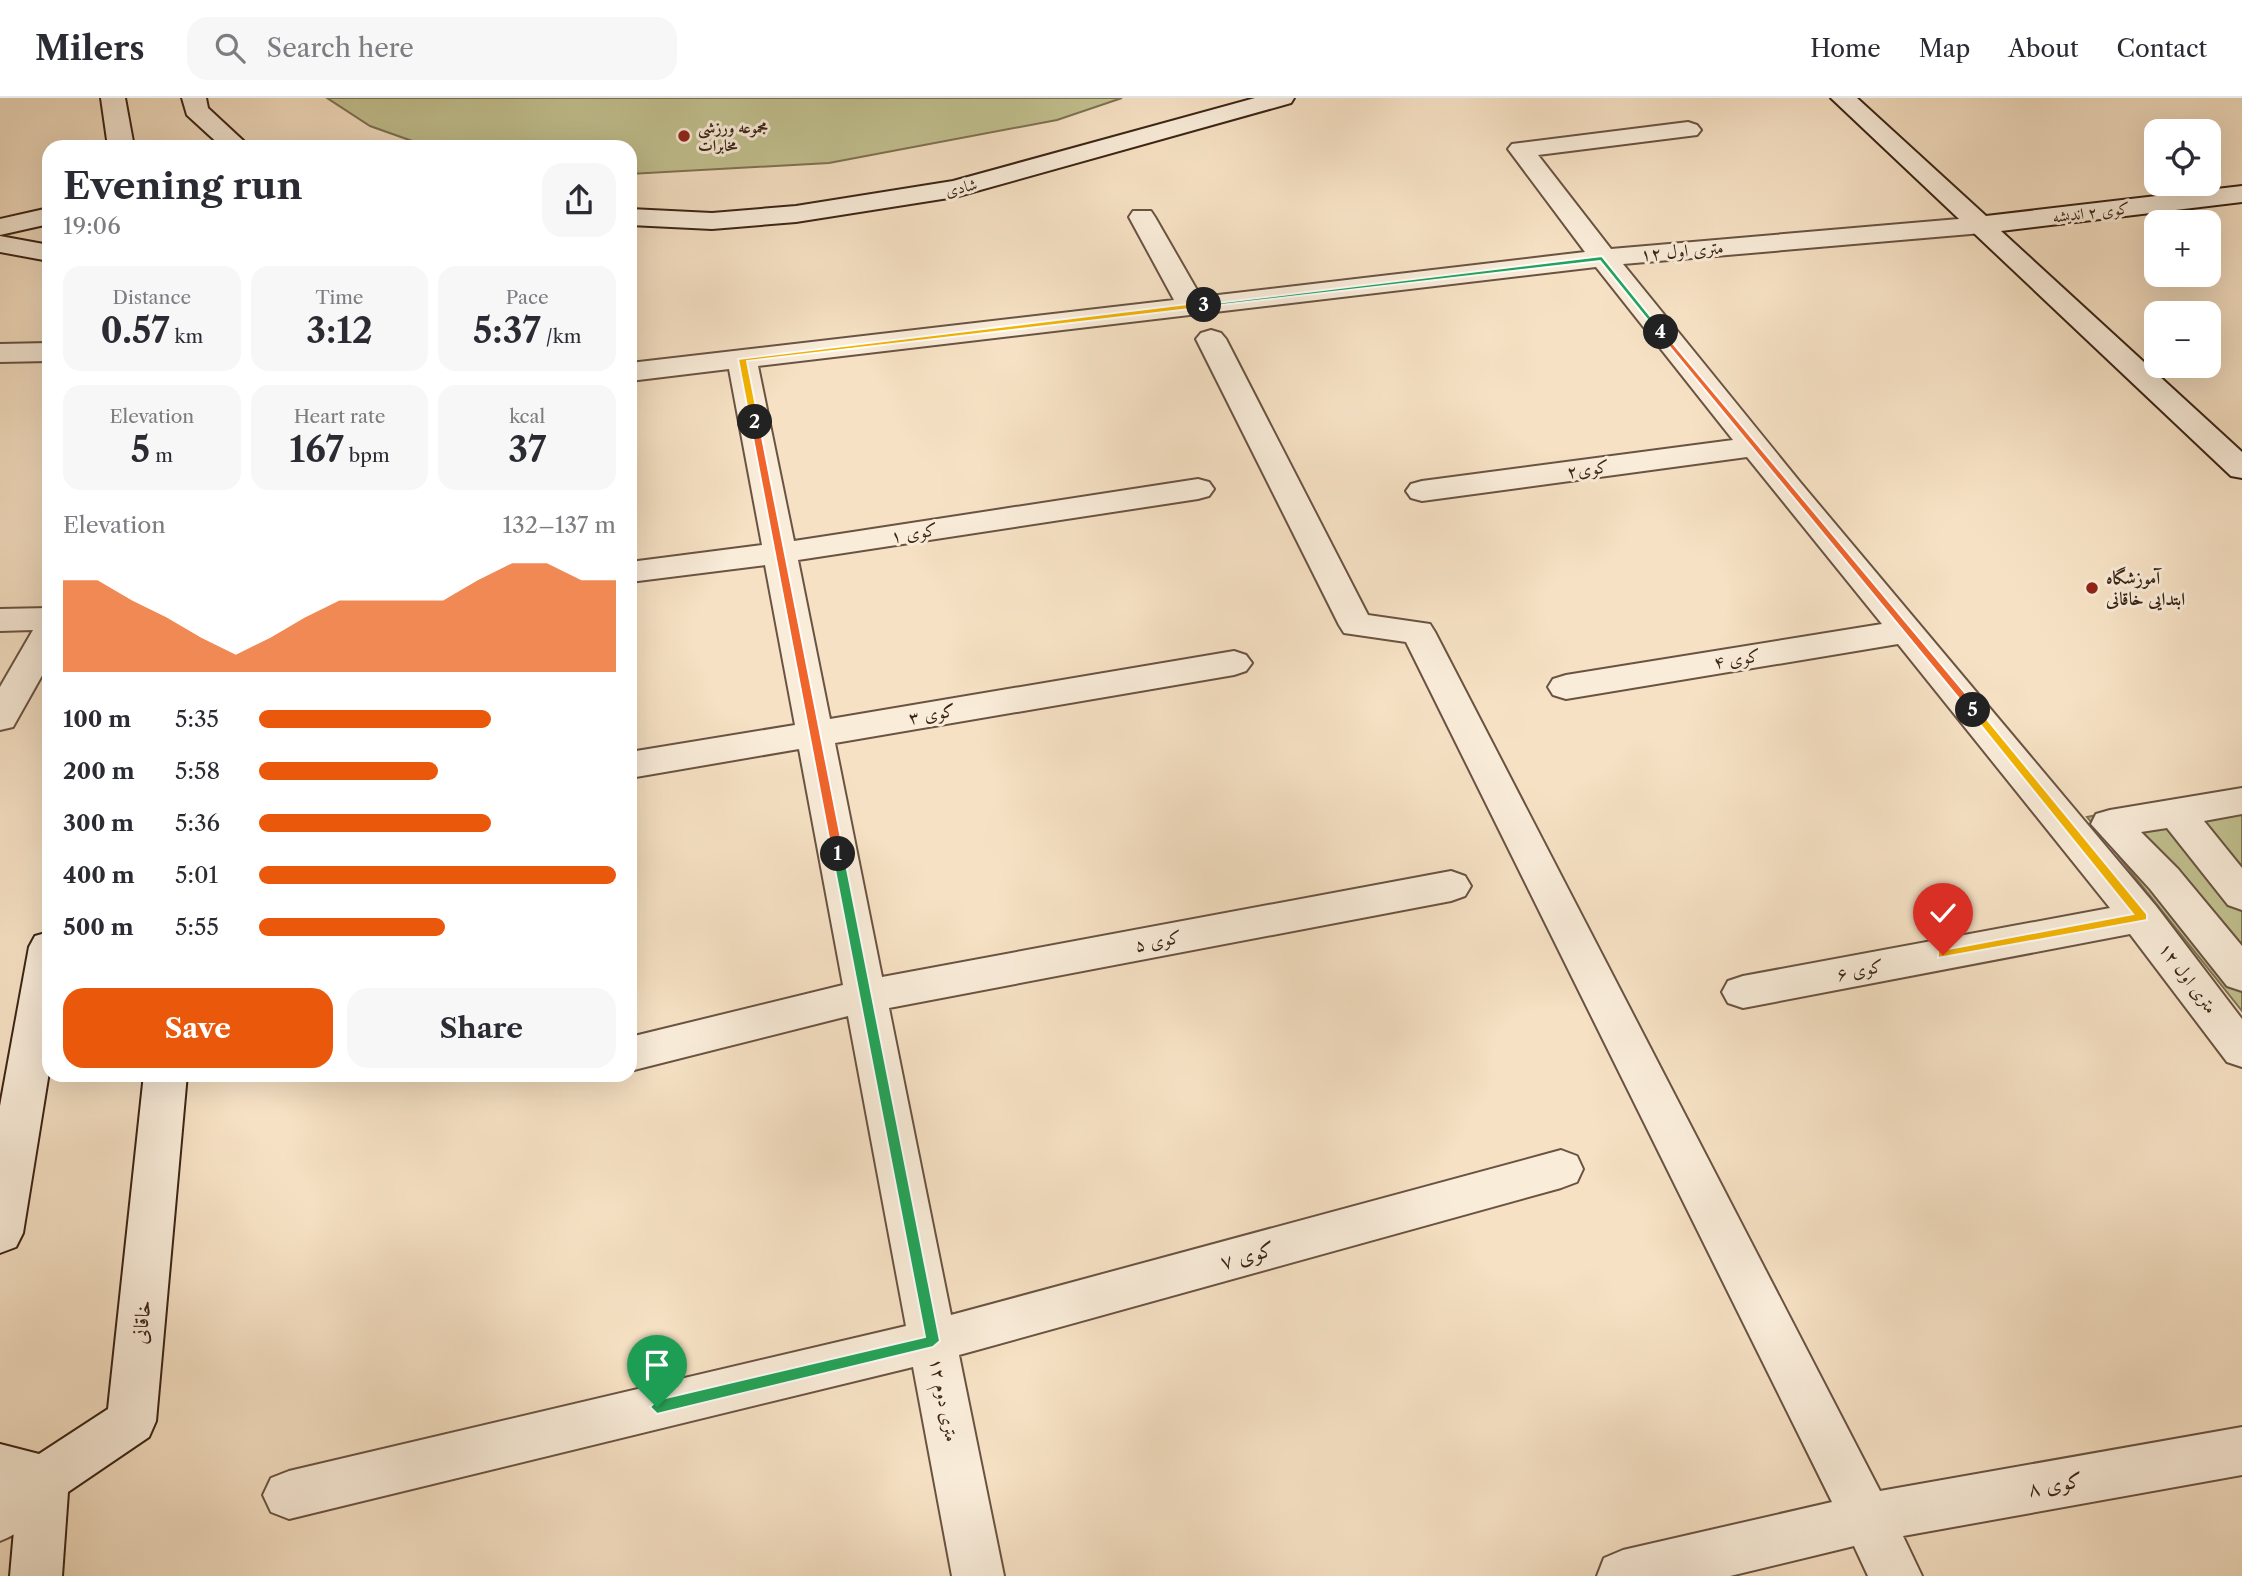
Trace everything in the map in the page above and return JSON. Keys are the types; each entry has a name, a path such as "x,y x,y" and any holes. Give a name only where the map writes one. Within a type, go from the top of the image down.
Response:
{"street":[{"path":"113,98 120,140"},
{"path":"194,98 196,110 229,140"},
{"name":"شادی","path":"637,217 712,221 796,214 955,189 1282,98"},
{"path":"1843,98 2242,469"},
{"path":"637,362 743,359 1201,323 1602,258 1521,149 1688,130"},
{"name":"کوی ۲ اندیشه","path":"1982,225 2242,194"},
{"path":"1142,217 1201,323 1356,625 1418,632 1896,1576"},
{"path":"0,227 42,218"},
{"name":"۱۲ متری اول","path":"1602,258 1982,225"},
{"path":"0,244 42,252"},
{"name":"۱۲ متری اول","path":"1602,258 1754,447 1909,631 2142,917 2242,1050"},
{"path":"0,353 42,352"},
{"name":"۱۲ متری دوم","path":"743,359 978,1576"},
{"name":"کوی۲","path":"1422,491 1754,447"},
{"name":"کوی ۱","path":"637,571 780,553 1198,489"},
{"path":"0,620 42,619"},
{"name":"کوی ۴","path":"1566,687 1909,631"},
{"path":"0,718 42,644"},
{"name":"کوی ۳","path":"637,764 1234,663"},
{"path":"2242,801 2110,824 2164,879 2242,975"},
{"path":"2176,813 2235,877"},
{"path":"2164,879 2235,877"},
{"name":"کوی ۵","path":"637,1052 865,996 1451,886"},
{"name":"کوی ۶","path":"1743,992 2142,917"},
{"path":"0,1233 42,988"},
{"name":"خاقانی","path":"22,1474 131,1421 165,1082"},
{"name":"کوی ۷","path":"289,1495 933,1341 1561,1169"},
{"name":"کوی ۸","path":"1623,1576 1868,1518 2242,1451"},
{"path":"0,1516 22,1474"},
{"path":"22,1474 36,1576"}],"shaded area":[{"name":"مجموعه ورزشی مخابرات","path":"327,98 1122,98 1057,120 829,163 637,174 637,140 409,140 370,126"},
{"path":"2242,788 2242,1011 2087,817"}],"place":[{"name":"مجموعه ورزشی مخابرات","path":"684,136"},
{"name":"آموزشگاه ابتدایی خاقانی","path":"2092,588"}],"route":[{"path":"657,1407 933,1341 743,359 1602,258 1754,447 1909,631 2142,917 1943,955"}]}
